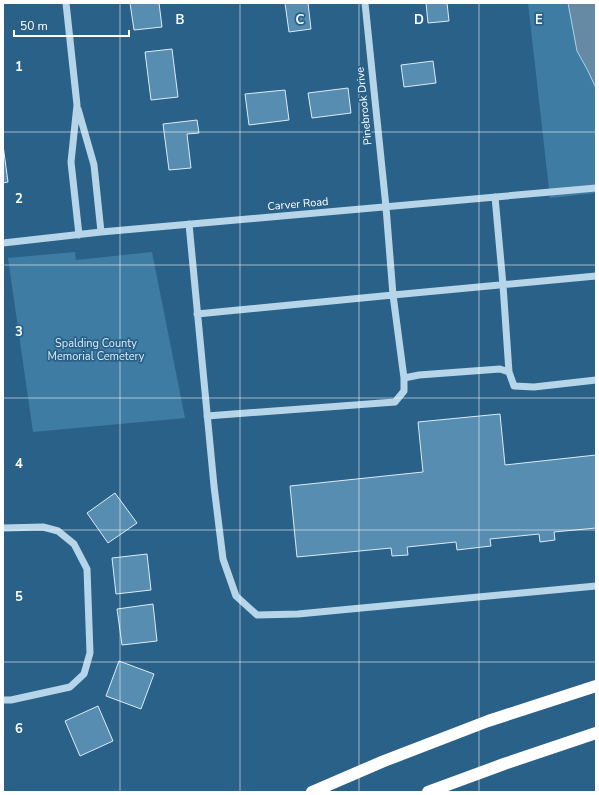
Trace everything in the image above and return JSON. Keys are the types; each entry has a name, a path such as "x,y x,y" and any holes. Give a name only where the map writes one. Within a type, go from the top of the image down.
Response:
{"highway":[{"path":"312,792 384,761 481,724 596,686"},
{"path":"428,792 504,764 596,733"}],"street":[{"path":"66,3 77,105 94,165 101,232"},
{"name":"Pinebrook Drive","path":"365,3 386,207 393,295 404,378"},
{"path":"77,105 71,162 79,235"},
{"name":"Carver Road","path":"3,243 101,232 596,188"},
{"path":"495,197 504,285 510,372 514,386 534,386 596,380"},
{"path":"189,224 214,486 223,560 236,596 257,615 298,614 596,586"},
{"path":"197,314 596,276"},
{"path":"207,416 395,402 404,391 404,378 419,375 500,369 510,372"},
{"path":"3,528 43,527 58,531 74,544 87,569 90,653 84,674 70,687 12,700 3,700"}],"green space":[{"path":"528,3 596,3 596,193 550,198"},
{"name":"Spalding County Memorial Cemetery","path":"75,252 76,260 152,252 185,418 33,432 8,258"}],"shaded area":[{"path":"568,3 596,3 596,88 577,51"}],"building":[{"path":"130,3 159,3 162,27 134,30"},
{"path":"285,3 308,3 311,29 289,32"},
{"path":"426,3 447,3 449,21 428,23"},
{"path":"172,49 178,97 151,100 145,52"},
{"path":"433,61 436,83 404,87 401,65"},
{"path":"348,88 351,113 312,118 308,93"},
{"path":"285,90 289,120 249,125 245,94"},
{"path":"197,120 199,133 187,134 191,168 169,170 163,124"},
{"path":"3,145 8,182 3,183"},
{"path":"500,414 505,465 596,455 596,528 554,532 555,540 540,542 539,534 490,539 491,546 457,550 456,542 407,547 408,555 392,556 391,548 297,557 290,486 423,472 418,422"},
{"path":"115,493 137,523 108,543 87,513"},
{"path":"147,554 151,590 116,594 112,558"},
{"path":"153,604 157,641 122,645 117,609"},
{"path":"119,661 154,674 141,709 106,696"},
{"path":"98,706 113,741 80,756 65,721"}]}
